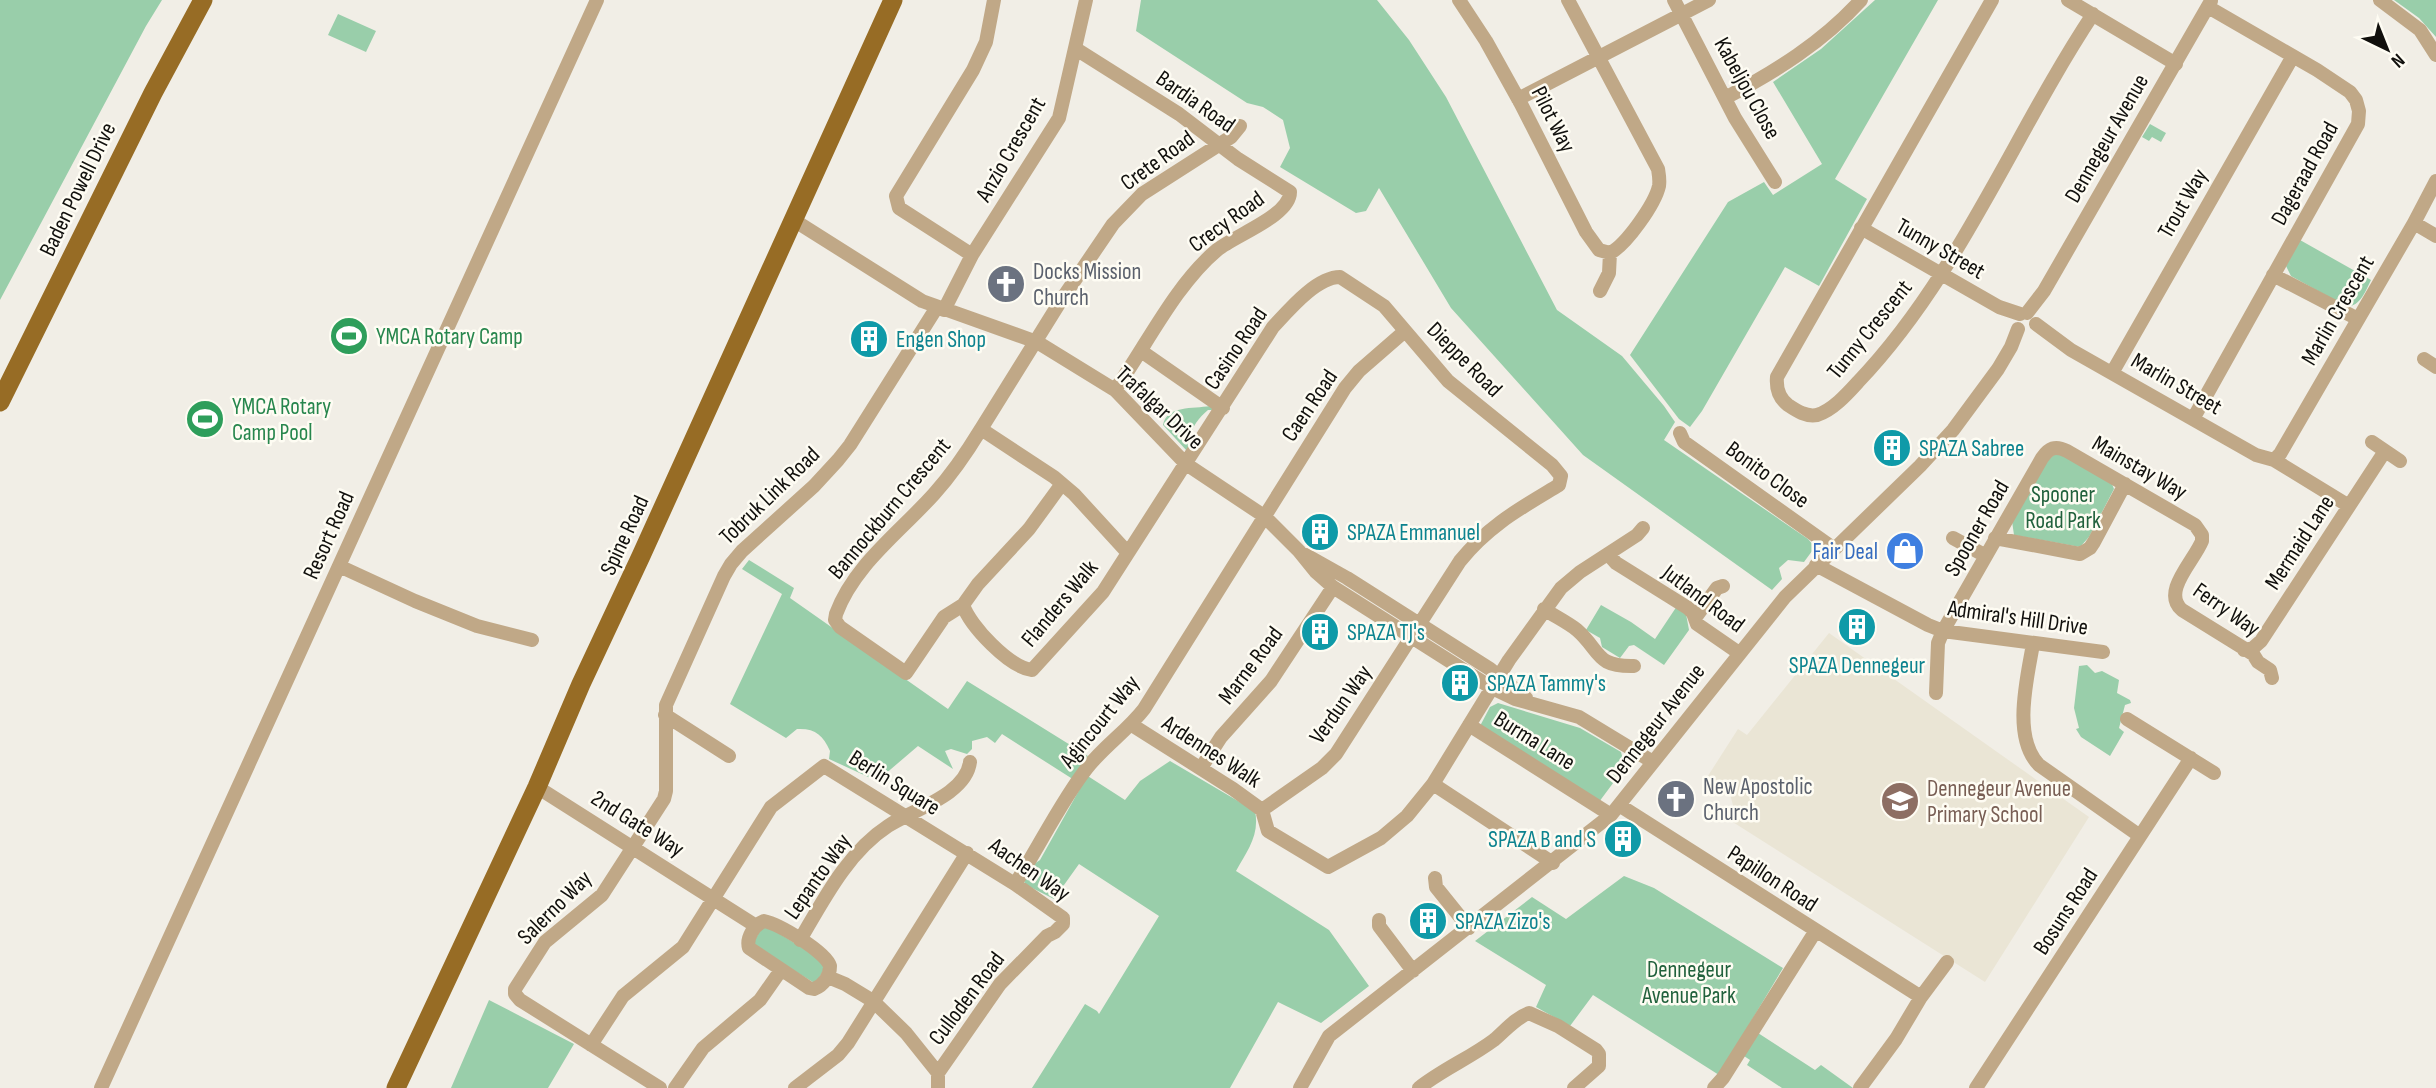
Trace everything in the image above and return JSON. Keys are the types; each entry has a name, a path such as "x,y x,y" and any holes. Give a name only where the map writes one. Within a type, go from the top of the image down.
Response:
{"main road":[{"name":"Baden Powell Drive","path":"0,402 153,93 203,0"},
{"name":"Spine Road","path":"396,1088 537,786 893,0"}],"street":[{"name":"Resort Road","path":"101,1088 597,0"},
{"path":"972,256 900,208 896,196 979,59 986,42 994,0"},
{"name":"Anzio Crescent","path":"940,309 1059,118 1087,0"},
{"name":"Pilot Way","path":"1459,0 1486,41 1518,99 1586,232 1599,250 1610,253"},
{"path":"1568,0 1600,56 1658,169 1660,178 1656,194 1625,242 1610,253 1609,273 1600,291"},
{"name":"Kabeljou Close","path":"1674,0 1725,98 1775,182"},
{"path":"1518,99 1709,0"},
{"path":"1725,98 1807,48 1861,0"},
{"name":"Tunny Crescent","path":"1992,0 1777,377 1780,395 1786,403 1801,413 1810,415 1823,412 1846,395 1913,318 2070,48 2093,14"},
{"path":"2068,0 2176,64"},
{"path":"2380,0 2420,30 2436,55"},
{"name":"Dageraad Road","path":"2193,419 2358,124 2359,111 2350,92 2210,4"},
{"name":"Dennegeur Avenue","path":"1300,1088 1329,1036 1553,863 1615,810 1785,597 1920,466 1953,430 1992,379 2026,323 2210,4"},
{"name":"Bardia Road","path":"1076,49 1179,114 1218,144 1290,192"},
{"name":"Trout Way","path":"2112,373 2293,57"},
{"name":"Crete Road","path":"981,429 1100,241 1120,216 1152,187 1231,137 1240,126"},
{"name":"Marlin Crescent","path":"2274,460 2280,454 2414,223 2436,180"},
{"name":"Crecy Road","path":"1115,390 1201,265 1232,239 1274,216 1288,202 1290,192"},
{"name":"Trafalgar Drive","path":"792,219 922,301 1037,342 1115,390 1186,464 1264,516 1333,587 1416,631"},
{"path":"2414,223 2436,236"},
{"name":"Tunny Street","path":"1861,228 2026,323"},
{"path":"2273,275 2358,319"},
{"name":"Casino Road","path":"1128,553 1273,327 1295,303 1315,288 1332,277 1340,277"},
{"name":"Dieppe Road","path":"1340,277 1384,306 1457,389 1560,473"},
{"name":"Tobruk Link Road","path":"634,847 666,795 666,705 731,564 838,460 940,309"},
{"name":"Marlin Street","path":"2026,323 2256,455 2274,460 2349,506"},
{"name":"Caen Road","path":"1264,516 1345,388 1359,371 1405,331"},
{"path":"1141,351 1223,408"},
{"path":"981,429 1044,469 1074,494 1128,553"},
{"name":"Bannockburn Crescent","path":"981,429 939,488 893,535 856,579 839,606 835,620 840,627 906,673 944,617 963,605 978,584 1029,529 1061,485"},
{"name":"Bonito Close","path":"1680,433 1684,442 1833,548"},
{"path":"2372,442 2400,461"},
{"name":"Mainstay Way","path":"2050,449 2060,447 2188,520 2202,535"},
{"name":"Spooner Road","path":"1943,631 2042,457 2050,449"},
{"name":"Mermaid Lane","path":"2244,650 2253,648 2261,641 2385,451"},
{"name":"Verdun Way","path":"1262,810 1322,768 1336,754 1472,546 1508,515 1559,485 1560,473"},
{"path":"1995,538 2080,554 2095,542 2125,484"},
{"name":"Agincourt Way","path":"1015,884 1086,770 1108,745 1132,725 1264,516"},
{"path":"1553,863 1433,784 1496,682 1561,588 1637,535 1643,528"},
{"name":"Ferry Way","path":"2202,535 2200,546 2174,590 2174,599 2182,610 2253,654 2258,662 2270,670 2272,678"},
{"path":"1953,537 1986,556"},
{"name":"Trafalgar Drive","path":"1299,551 1330,568 1416,631 1496,682 1515,699 1529,701 1588,721 1653,762"},
{"name":"Flanders Walk","path":"963,605 967,618 989,641 1020,666 1032,670 1103,592 1128,553"},
{"name":"Jutland Road","path":"1608,554 1616,563 1688,608 1701,627 1740,653"},
{"name":"Admiral's Hill Drive","path":"1815,565 1943,631 2103,652"},
{"path":"339,566 477,626 532,640"},
{"path":"1695,618 1717,588 1723,586"},
{"name":"Marne Road","path":"1200,768 1221,737 1265,688 1333,587"},
{"path":"1544,609 1575,629 1603,659 1617,666 1634,666"},
{"path":"1936,693 1938,643 1943,631"},
{"path":"2033,644 2024,718 2028,750 2039,765 2140,836"},
{"path":"665,715 729,756"},
{"path":"2127,719 2214,773"},
{"name":"Ardennes Walk","path":"1132,725 1262,810 1268,831 1328,867 1381,838 1408,816 1433,784"},
{"name":"Burma Lane","path":"1469,726 1615,810"},
{"name":"Bosuns Road","path":"1976,1088 2192,758"},
{"name":"Lepanto Way","path":"800,940 858,851 889,825 939,799 953,788 969,771 970,762"},
{"name":"Berlin Square","path":"591,1045 623,996 683,947 771,807 824,766 967,853"},
{"name":"2nd Gate Way","path":"537,786 756,926"},
{"name":"Papillon Road","path":"1615,810 1921,997"},
{"name":"Salerno Way","path":"591,1045 520,1000 515,995 515,989 545,942 602,895 634,847"},
{"path":"795,1088 844,1049 967,853"},
{"name":"Aachen Way","path":"967,853 1062,916 1063,924"},
{"path":"1435,878 1436,887 1469,928"},
{"path":"1379,920 1379,926 1413,971"},
{"path":"767,921 828,959 831,966 828,977 814,989 749,948 748,940 756,926 767,921"},
{"name":"Culloden Road","path":"938,1080 1000,984 1047,936 1063,924"},
{"path":"1714,1088 1723,1078 1815,932"},
{"path":"1860,1088 1947,962"},
{"path":"676,1088 710,1040 760,1000 781,970"},
{"path":"828,977 855,989 873,1001 906,1033 938,1080"},
{"path":"1419,1088 1529,1013 1558,1026 1599,1054 1599,1066 1574,1088"},
{"path":"591,1045 643,1084 660,1088"}],"shaded area":[{"name":"Dennegeur Avenue Primary School","path":"1829,633 2089,817 1985,982 1728,819 1734,809 1730,794 1706,779 1738,729 1747,735"}],"green space":[{"path":"0,0 162,0 0,300"},
{"path":"1141,0 1377,0 1409,40 1446,97 1557,310 1622,356 1664,406 1675,422 1664,440 1808,539 1815,547 1804,562 1788,560 1779,568 1782,579 1772,590 1583,455 1451,308 1379,188 1366,211 1356,213 1280,167 1290,148 1283,120 1263,107 1247,103 1136,31"},
{"path":"1875,0 1938,0 1835,179 1867,199 1819,286 1785,267 1702,411 1690,427 1679,419 1630,355 1728,202 1764,182 1773,195 1822,164 1773,82 1821,49"},
{"path":"2394,0 2436,0 2436,37 2419,18"},
{"path":"338,14 376,31 366,52 328,35"},
{"path":"2150,124 2166,133 2161,142 2152,137 2149,141 2142,137"},
{"path":"2300,240 2371,280 2359,301 2347,307 2291,276 2286,266"},
{"path":"1210,406 1214,410 1208,410 1197,422 1191,432 1192,446 1187,451 1163,425 1165,419 1175,411"},
{"name":"Spooner Road Park","path":"2056,453 2112,484 2114,489 2089,537 2080,547 2014,535 2012,521 2048,460"},
{"path":"749,560 794,588 790,598 948,709 967,681 1088,756 1080,771 1125,800 1140,781 1170,761 1255,811 1254,835 1236,871 1329,930 1369,986 1321,1023 1278,1002 1230,1088 1032,1088 1085,1004 1099,1014 1159,916 1079,864 1054,899 1024,884 1028,868 1040,860 1082,785 1002,734 995,743 987,737 972,741 972,749 967,754 951,749 945,751 953,769 918,746 877,781 829,759 830,751 827,745 814,731 797,729 786,738 730,704 782,594 742,569"},
{"path":"1601,605 1655,639 1677,606 1686,614 1689,630 1664,665 1634,645 1629,646 1620,658 1602,647 1600,638 1586,630"},
{"path":"2087,665 2095,673 2102,671 2119,680 2117,693 2131,703 2125,705 2119,728 2124,732 2110,756 2081,737 2076,729 2079,728 2074,708 2079,666"},
{"path":"1498,703 1580,728 1621,752 1625,767 1599,802 1480,726 1490,707"},
{"name":"Dennegeur Avenue Park","path":"1624,876 1654,888 1783,968 1719,1075 1593,995 1570,1026 1536,1007 1546,985 1475,941 1532,897 1566,919"},
{"path":"767,926 827,963 816,984 752,945 761,929"},
{"path":"489,1000 574,1044 548,1088 451,1088"},
{"path":"1758,1033 1815,1070 1821,1065 1853,1088 1782,1088 1747,1065 1750,1060 1744,1056"}],"water":[{"name":"YMCA Rotary Camp Pool","path":"200,408 210,408 210,430 201,430"}],"place":[{"name":"Docks Mission Church","path":"1006,284"},
{"name":"YMCA Rotary Camp","path":"349,336"},
{"name":"Engen Shop","path":"869,339"},
{"name":"YMCA Rotary Camp Pool","path":"205,419"},
{"name":"SPAZA Sabree","path":"1892,448"},
{"name":"SPAZA Emmanuel","path":"1320,532"},
{"name":"Fair Deal","path":"1905,551"},
{"name":"SPAZA Dennegeur","path":"1857,627"},
{"name":"SPAZA TJ's","path":"1320,632"},
{"name":"SPAZA Tammy's","path":"1460,683"},
{"name":"New Apostolic Church","path":"1676,799"},
{"name":"Dennegeur Avenue Primary School","path":"1900,801"},
{"name":"SPAZA B and S","path":"1623,839"},
{"name":"SPAZA Zizo's","path":"1428,921"}]}
